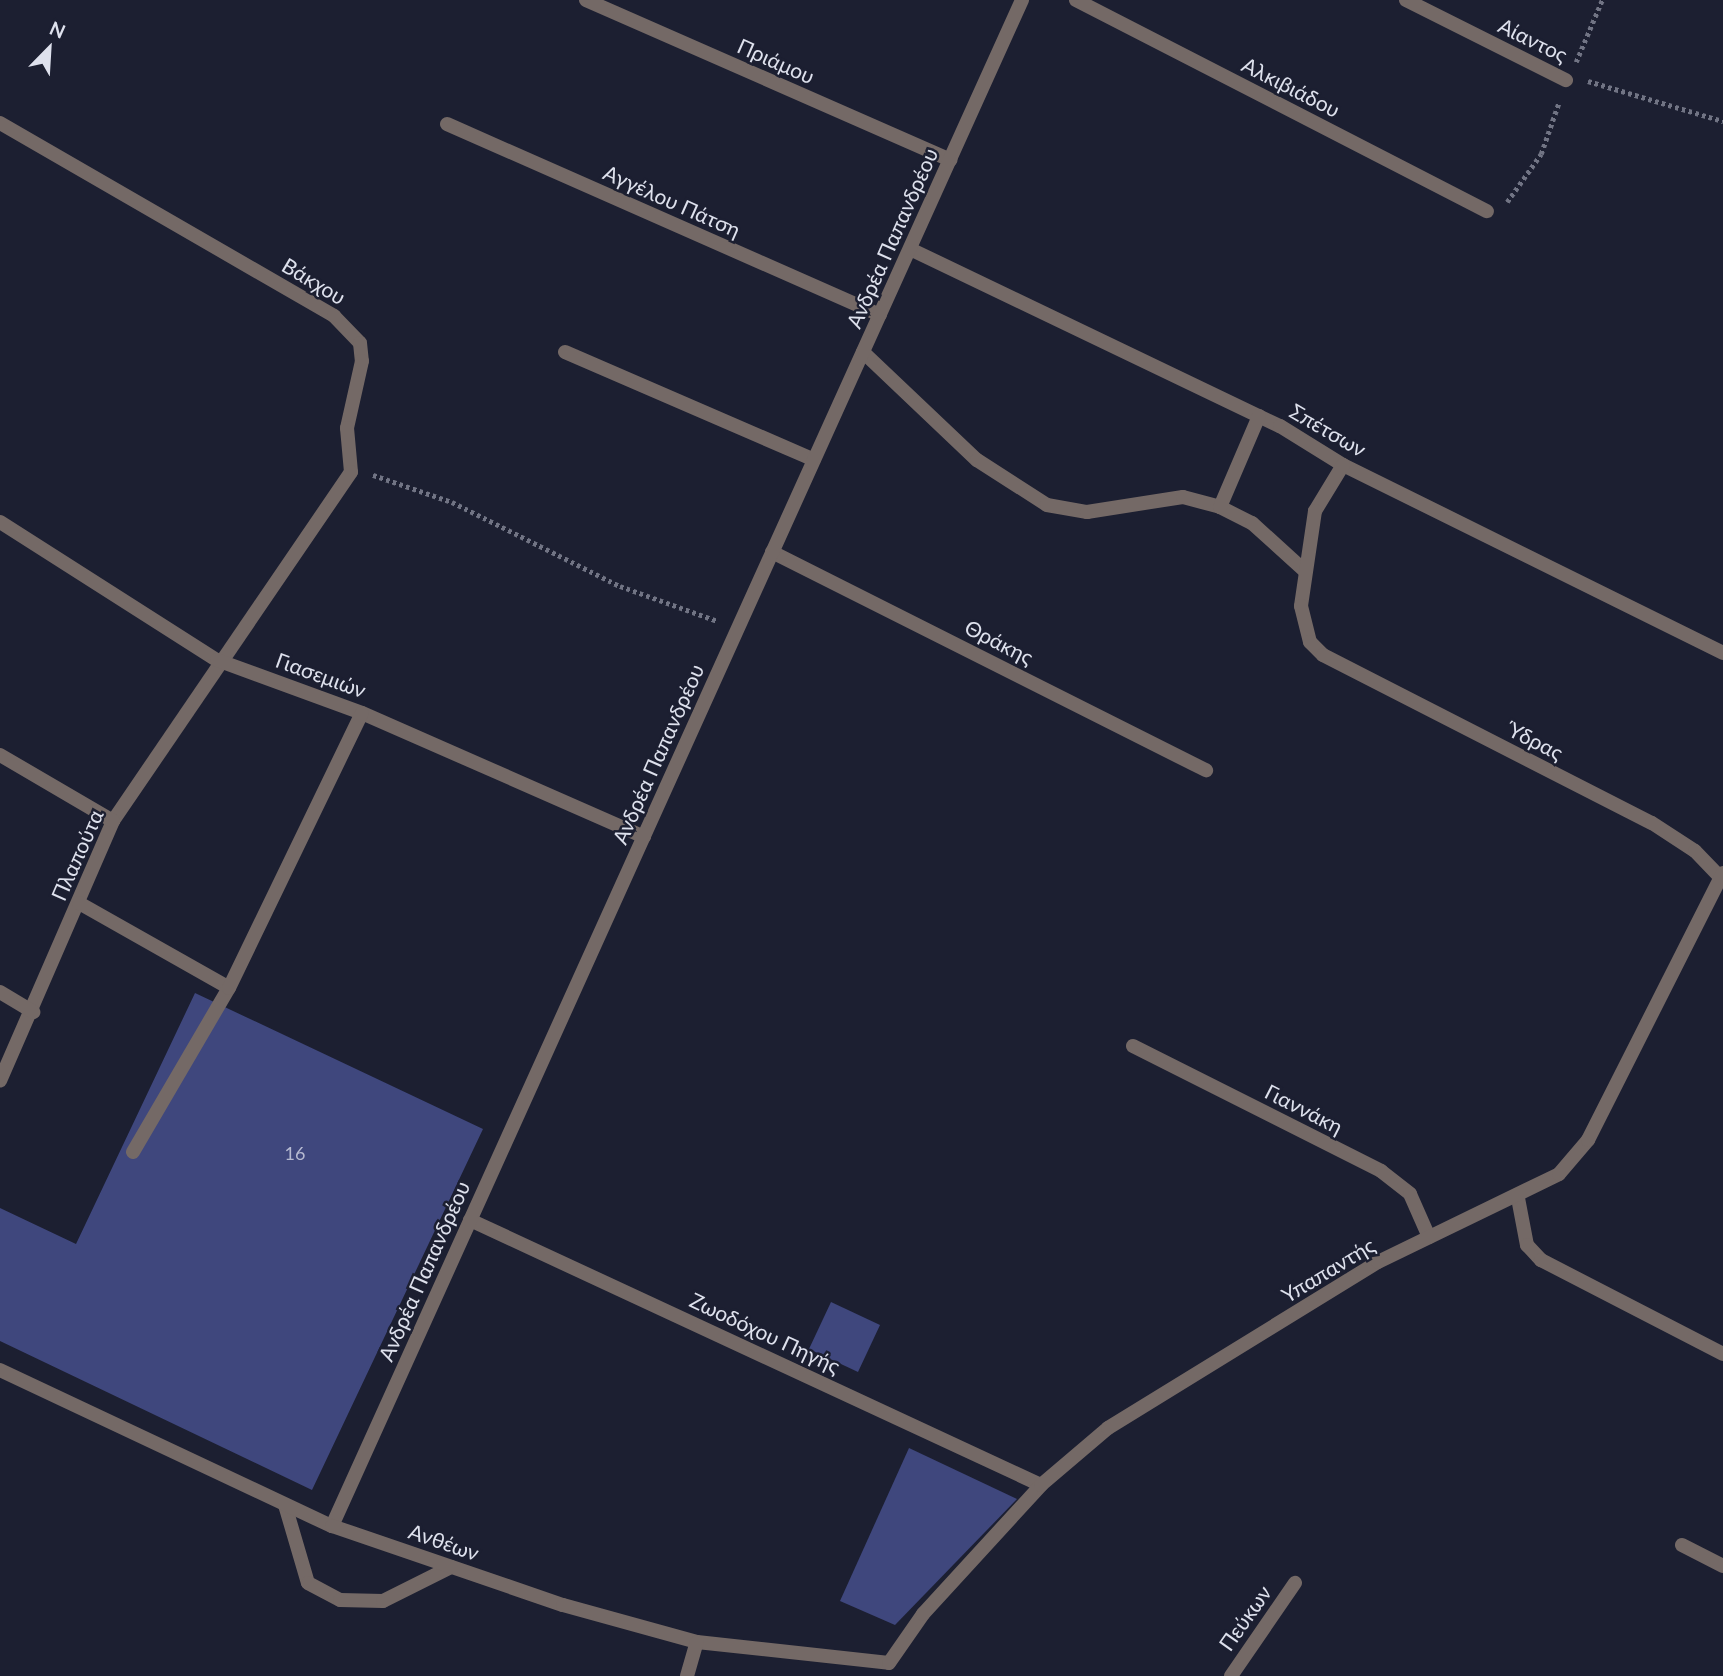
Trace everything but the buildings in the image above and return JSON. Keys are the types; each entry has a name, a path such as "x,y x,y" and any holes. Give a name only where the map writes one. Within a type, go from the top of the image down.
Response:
{"street":[{"name":"Πριάμου","path":"586,0 950,160"},
{"name":"Ανδρέα Παπανδρέου","path":"332,1525 1022,0"},
{"name":"Αλκιβιάδου","path":"1076,0 1488,211"},
{"name":"Αίαντος","path":"1406,0 1566,80"},
{"name":"Βάκχου","path":"0,123 348,327 362,361 347,428 351,472"},
{"name":"Αγγέλου Πάτση","path":"447,124 880,315"},
{"name":"Σπέτσων","path":"910,249 1259,416 1343,465 1723,653"},
{"path":"565,352 814,460"},
{"path":"863,352 977,460 1047,505 1087,512 1183,497 1220,507 1252,523 1305,571"},
{"path":"1220,507 1259,416"},
{"path":"1305,571 1315,511 1343,465"},
{"path":"217,660 351,472"},
{"name":"Γιασεμιών","path":"0,522 217,660 362,713 644,837"},
{"name":"Θράκης","path":"772,552 1206,770"},
{"name":"Ύδρας","path":"1305,571 1303,629 1323,655 1652,823 1695,851 1722,877"},
{"name":"Πλαπούτα","path":"0,1081 33,1012 113,821 217,660"},
{"path":"133,1152 229,988 362,713"},
{"path":"0,755 113,821"},
{"name":"Υπαπαντής","path":"888,1669 923,1614 1041,1485 1108,1428 1183,1379 1430,1237 1518,1198 1559,1174 1588,1139 1722,877"},
{"path":"79,903 229,988"},
{"path":"0,992 33,1012"},
{"name":"Γιαννάκη","path":"1133,1046 1381,1171 1410,1194 1430,1237"},
{"path":"1518,1198 1523,1235 1541,1260 1723,1354"},
{"name":"Ζωοδόχου Πηγής","path":"470,1220 1041,1485"},
{"name":"Ανθέων","path":"0,1370 332,1525 451,1567 697,1642 888,1669"},
{"path":"285,1504 295,1559 308,1583 340,1600 383,1601 451,1567"},
{"path":"1682,1545 1723,1566"},
{"name":"Πεύκων","path":"1231,1676 1295,1583"},
{"path":"687,1676 697,1642"}],"path":[{"path":"1488,211 1507,202 1541,154 1566,80 1602,0"},
{"path":"1566,80 1626,88 1723,121"},
{"path":"351,472 399,479 620,586 738,629"}]}
